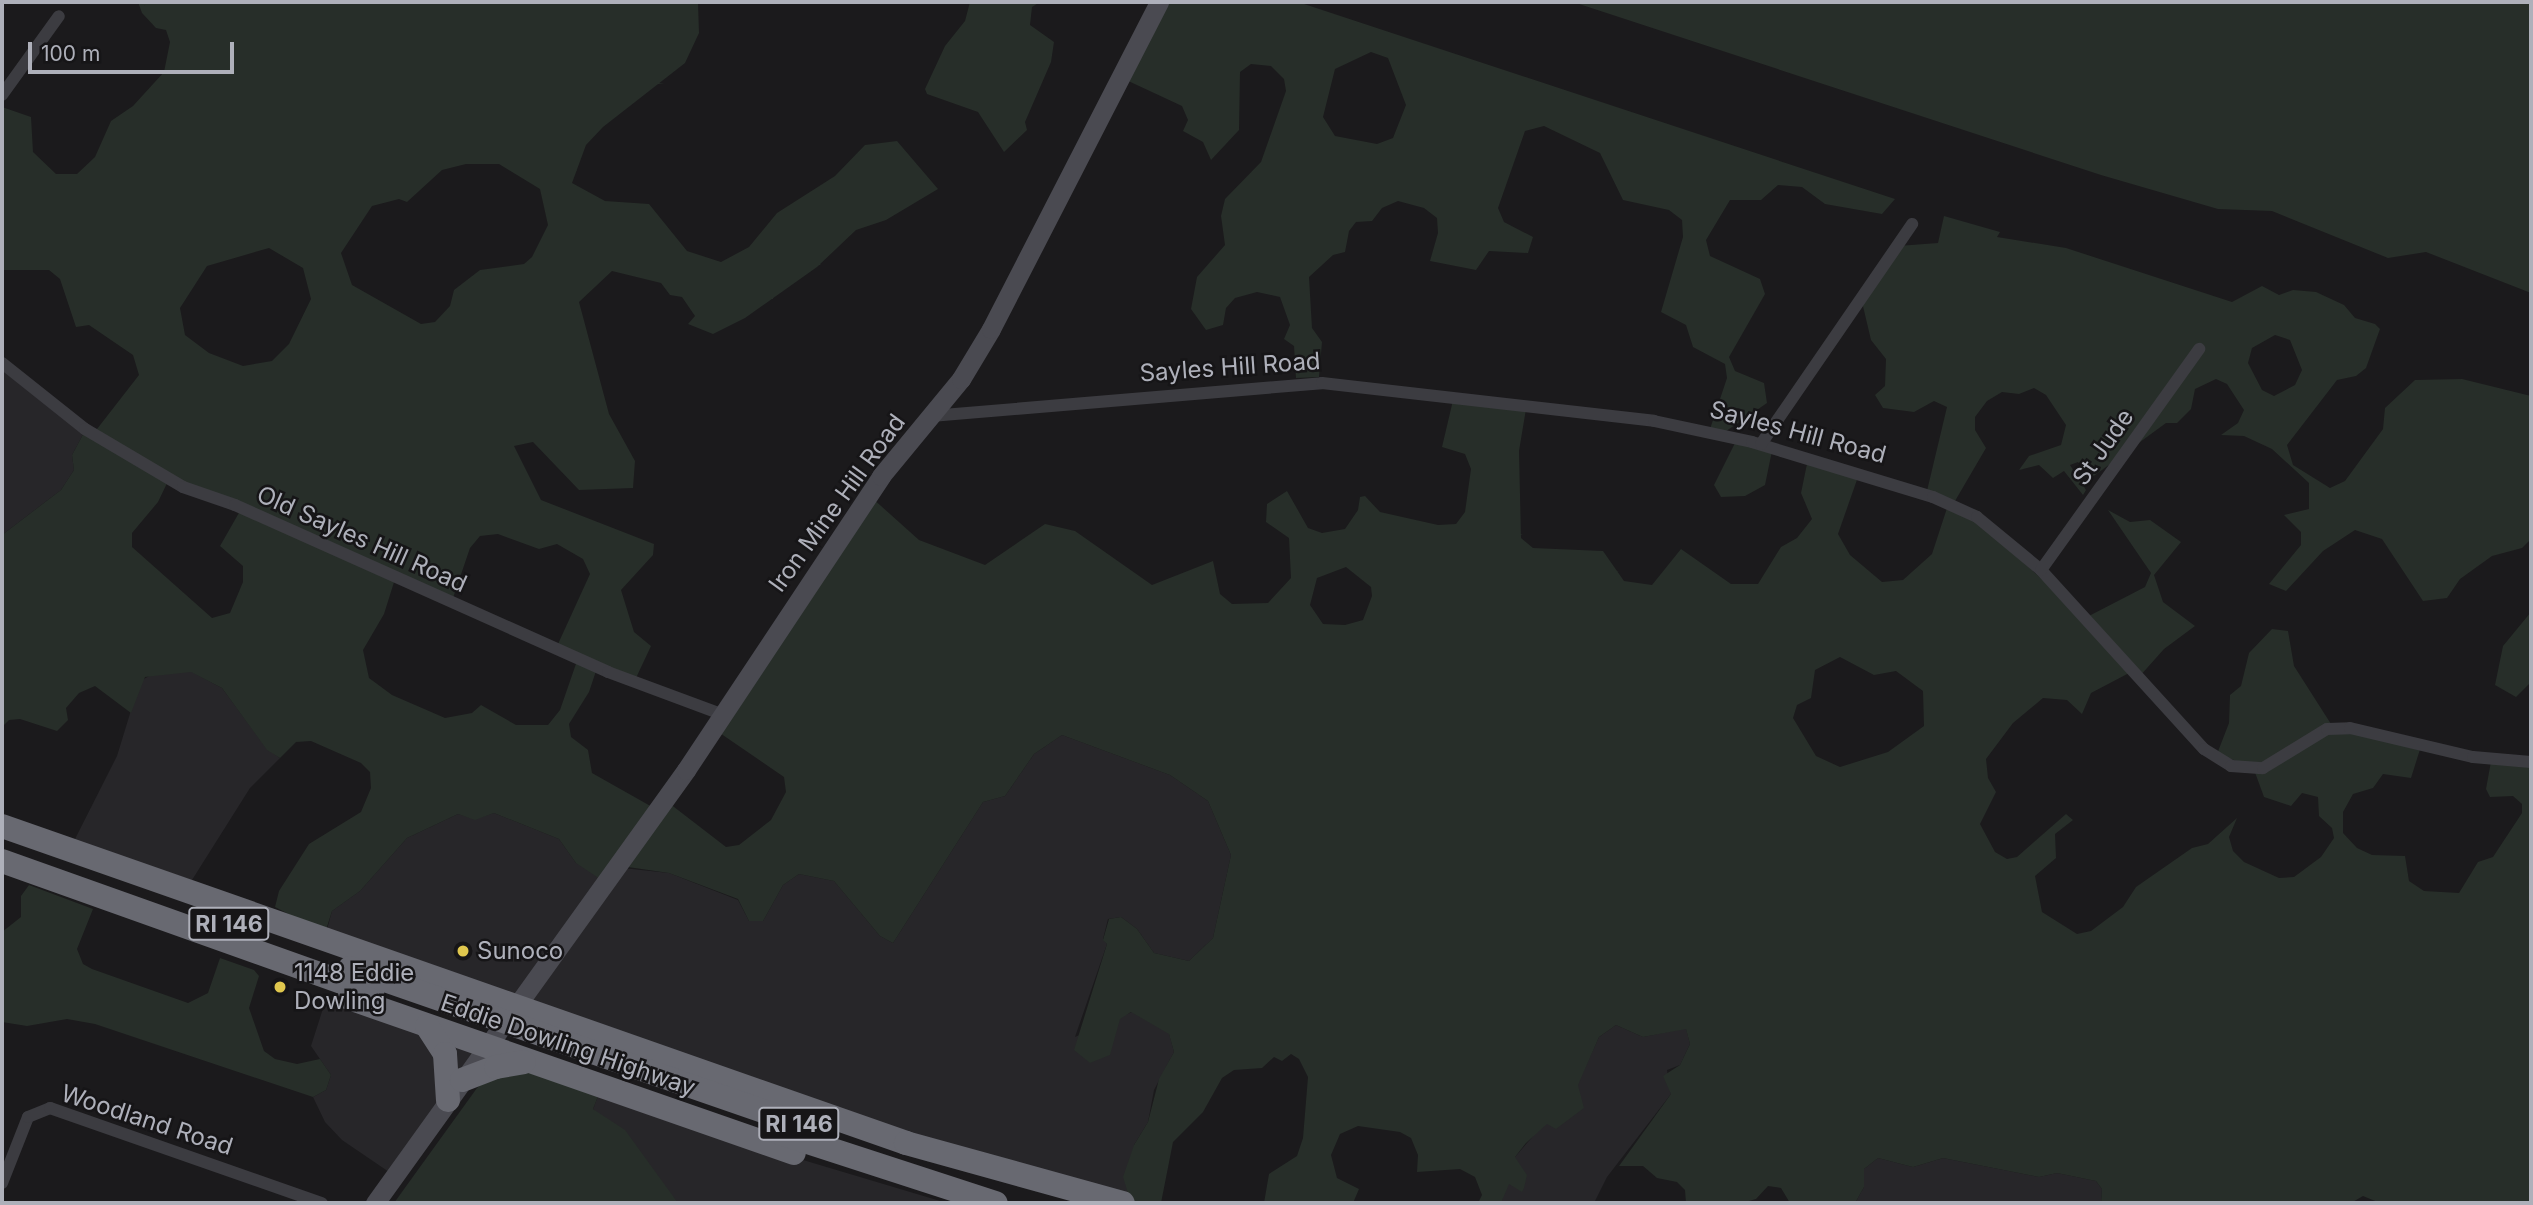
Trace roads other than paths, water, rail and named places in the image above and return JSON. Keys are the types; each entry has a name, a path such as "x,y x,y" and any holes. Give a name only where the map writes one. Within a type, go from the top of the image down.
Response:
{"highway":[{"path":"2,826 906,1143 1123,1203"},
{"name":"Eddie Dowling Highway","path":"2,842 444,1017"},
{"name":"Eddie Dowling Highway","path":"2,861 535,1049 996,1203"},
{"path":"2,875 444,1017 484,1046 535,1049 947,1203"},
{"path":"444,1017 445,1054 455,1090 535,1049"},
{"name":"Eddie Dowling Highway","path":"535,1049 1060,1203"}],"street":[{"name":"Iron Mine Hill Road","path":"513,1007 722,714 873,487 931,416 991,329 1159,2"},
{"path":"2,94 59,16"},
{"path":"1761,444 1912,224"},
{"name":"St Jude","path":"2041,570 2199,349"},
{"name":"Old Sayles Hill Road","path":"4,366 85,429 183,487 235,505 608,672 722,714"},
{"name":"Sayles Hill Road","path":"931,416 1322,383 1654,421 1761,444 1957,507 1993,528 2041,570 2204,749 2231,766 2263,768 2328,729 2350,728 2473,757 2531,762"},
{"path":"375,1203 513,1007"},
{"name":"Woodland Road","path":"2,1183 28,1117 50,1108 322,1203"}],"place":[{"name":"Sunoco","path":"463,951"},
{"name":"1148 Eddie Dowling","path":"280,987"}]}
